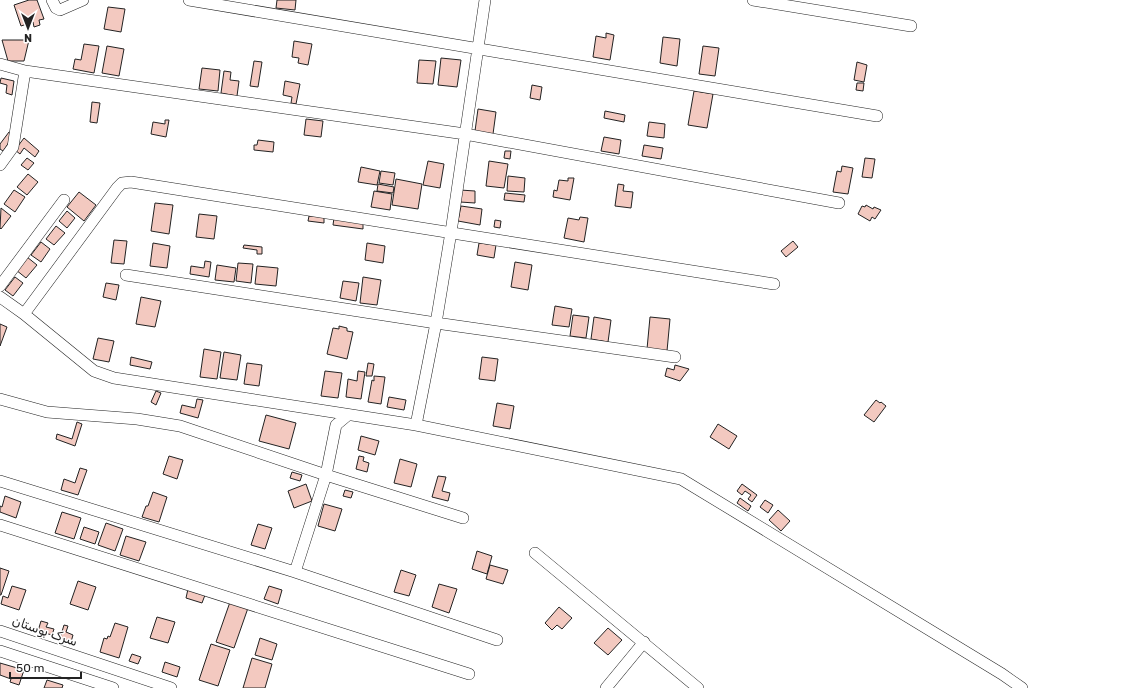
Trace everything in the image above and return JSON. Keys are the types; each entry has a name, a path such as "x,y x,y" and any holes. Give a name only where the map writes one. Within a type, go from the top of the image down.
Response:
{"street":[{"path":"52,0 56,8 60,10 83,0"},
{"path":"189,0 877,116"},
{"path":"416,425 436,323 451,232 485,0"},
{"path":"753,0 911,26"},
{"path":"0,54 2,64 25,71 465,134 839,203"},
{"path":"0,165 13,148 25,71"},
{"path":"24,314 117,188 122,183 131,182 774,284"},
{"path":"0,286 64,200"},
{"path":"126,275 436,323 675,357"},
{"path":"0,297 24,314 94,370 114,378 416,425 681,479 1002,674 1022,688"},
{"path":"0,399 47,412 136,419 180,426 326,475 463,518"},
{"path":"296,572 326,475 336,425 348,415"},
{"path":"0,481 296,572 496,640"},
{"path":"0,525 469,674"},
{"path":"536,553 698,688"},
{"name":"سرک بوستان","path":"0,631 171,688"},
{"path":"606,688 644,642"},
{"path":"0,651 113,688"}],"building":[{"path":"29,0 37,0 44,19 39,20 40,25 34,27 33,22 21,26 14,5"},
{"path":"277,0 296,0 295,10 276,8"},
{"path":"108,7 125,9 121,32 104,29"},
{"path":"606,33 614,35 610,60 593,57 596,36 606,38"},
{"path":"663,37 680,39 677,66 660,63"},
{"path":"2,40 29,40 24,61 8,61"},
{"path":"294,41 312,44 308,65 298,63 299,58 292,57"},
{"path":"84,44 99,46 94,73 73,69 75,59 81,60"},
{"path":"107,46 124,49 119,76 102,73"},
{"path":"703,46 719,48 715,76 699,74"},
{"path":"441,58 461,60 457,87 438,85"},
{"path":"419,60 436,61 433,84 417,83"},
{"path":"254,61 262,62 258,87 250,86"},
{"path":"857,62 867,65 864,82 854,80"},
{"path":"202,68 220,70 218,91 199,89"},
{"path":"224,71 231,72 230,80 239,81 237,96 221,93"},
{"path":"1,78 14,81 12,95 6,93 7,85 0,83"},
{"path":"285,81 300,84 296,104 291,103 292,97 283,95"},
{"path":"857,83 864,83 863,91 856,90"},
{"path":"532,85 542,87 540,100 530,98"},
{"path":"694,91 713,94 707,128 688,125"},
{"path":"92,102 100,103 97,123 90,122"},
{"path":"478,109 496,112 493,134 475,131"},
{"path":"605,111 625,115 624,122 604,118"},
{"path":"306,119 323,121 321,137 304,135"},
{"path":"165,120 169,120 166,137 151,134 153,122 165,124"},
{"path":"649,122 665,124 664,138 647,136"},
{"path":"9,132 14,135 3,151 0,149 0,144"},
{"path":"604,137 621,140 619,154 601,151"},
{"path":"24,138 39,151 35,157 24,148 20,154 15,150"},
{"path":"258,140 274,142 273,152 254,150 254,145 257,145"},
{"path":"644,145 663,148 661,159 642,156"},
{"path":"505,151 511,151 510,159 504,158"},
{"path":"27,158 34,163 28,170 21,165"},
{"path":"865,158 875,159 872,178 862,177"},
{"path":"428,161 444,164 440,188 423,185"},
{"path":"489,161 508,164 504,188 486,186"},
{"path":"842,166 853,168 848,194 833,192 837,171 841,172"},
{"path":"361,167 380,171 377,185 358,182"},
{"path":"381,171 395,173 393,185 379,183"},
{"path":"28,174 38,182 27,195 17,187"},
{"path":"508,176 525,178 524,192 507,191"},
{"path":"568,178 574,178 570,200 553,197 554,190 557,191 559,180 568,181"},
{"path":"396,179 422,184 418,209 392,205"},
{"path":"378,184 394,187 393,193 377,191"},
{"path":"618,184 624,185 623,191 633,192 631,208 615,206"},
{"path":"14,190 25,197 15,212 4,204"},
{"path":"460,190 475,191 475,203 460,202"},
{"path":"374,191 392,194 390,210 371,207"},
{"path":"79,192 96,205 84,221 67,207"},
{"path":"505,193 525,195 524,202 504,200"},
{"path":"155,203 173,205 169,234 151,231"},
{"path":"866,205 873,209 874,207 881,210 875,219 872,217 870,221 858,214 862,206 865,207"},
{"path":"461,206 482,209 480,225 458,221"},
{"path":"1,208 11,216 1,229 0,228"},
{"path":"67,211 75,218 67,228 59,221"},
{"path":"199,214 217,216 214,239 196,237"},
{"path":"309,216 324,217 324,223 308,221"},
{"path":"580,217 588,218 584,242 564,238 568,218 579,220"},
{"path":"334,218 363,223 363,229 333,225"},
{"path":"495,220 501,221 500,228 494,227"},
{"path":"56,226 65,233 54,245 46,239"},
{"path":"114,240 127,241 124,264 111,263"},
{"path":"793,241 798,247 786,257 781,251"},
{"path":"41,242 50,249 41,262 31,255"},
{"path":"153,243 170,246 167,268 150,266"},
{"path":"367,243 385,246 383,263 365,260"},
{"path":"479,243 496,245 494,258 477,255"},
{"path":"244,245 262,247 262,254 257,254 257,250 243,248"},
{"path":"27,257 37,265 26,278 16,270"},
{"path":"205,261 211,262 209,277 190,274 191,266 204,268"},
{"path":"515,262 532,265 528,290 511,287"},
{"path":"238,263 253,264 251,283 236,281"},
{"path":"217,265 236,268 234,282 215,280"},
{"path":"257,266 278,268 276,286 255,284"},
{"path":"15,277 23,283 13,296 5,290"},
{"path":"363,277 381,280 377,305 360,303"},
{"path":"343,281 359,283 356,301 340,298"},
{"path":"106,283 119,285 116,300 103,297"},
{"path":"141,297 161,301 155,327 136,324"},
{"path":"555,306 572,309 569,327 552,325"},
{"path":"573,315 589,317 586,338 570,336"},
{"path":"594,317 611,320 608,342 591,339"},
{"path":"650,317 670,319 667,351 647,349"},
{"path":"0,324 7,327 0,346"},
{"path":"339,326 347,328 347,331 353,332 347,359 327,354 333,328 339,329"},
{"path":"98,338 114,341 109,362 93,359"},
{"path":"204,349 221,352 217,379 200,377"},
{"path":"224,352 241,355 237,380 220,378"},
{"path":"131,357 152,362 150,369 130,365"},
{"path":"482,357 498,359 495,381 479,379"},
{"path":"247,363 262,365 259,386 244,384"},
{"path":"368,363 374,364 372,376 366,376"},
{"path":"675,365 689,369 680,381 665,376 667,368 674,370"},
{"path":"325,371 342,373 338,398 321,396"},
{"path":"358,371 365,372 361,399 346,397 348,379 357,381"},
{"path":"374,376 385,377 381,404 368,402"},
{"path":"156,391 161,393 156,405 151,402"},
{"path":"389,397 406,400 404,410 387,407"},
{"path":"197,399 203,400 198,418 180,413 182,405 195,408"},
{"path":"876,400 886,406 874,422 864,415"},
{"path":"497,403 514,406 510,429 493,426"},
{"path":"266,415 296,423 289,449 259,441"},
{"path":"77,422 82,424 75,446 56,439 57,434 72,439"},
{"path":"718,424 737,436 729,449 710,437"},
{"path":"361,436 379,441 375,455 358,450"},
{"path":"169,456 183,460 177,479 163,474"},
{"path":"359,456 364,457 363,461 369,463 367,472 356,469"},
{"path":"400,459 417,464 411,487 394,483"},
{"path":"80,468 87,470 78,495 61,490 64,479 75,483"},
{"path":"292,472 302,475 300,481 290,478"},
{"path":"438,476 446,477 442,491 450,493 448,501 432,497"},
{"path":"306,484 312,501 294,508 288,491"},
{"path":"742,484 757,495 752,502 748,499 751,495 745,491 742,495 737,491"},
{"path":"345,490 353,492 351,498 343,496"},
{"path":"153,492 167,497 159,522 142,517"},
{"path":"5,496 21,502 16,518 0,512 0,506 2,507"},
{"path":"740,498 751,506 748,511 737,503"},
{"path":"765,500 773,505 768,513 760,507"},
{"path":"324,504 342,509 335,531 318,526"},
{"path":"778,510 790,521 781,531 769,520"},
{"path":"62,512 81,518 74,539 55,533"},
{"path":"106,523 123,529 115,551 98,545"},
{"path":"258,524 272,528 265,549 251,545"},
{"path":"84,527 99,532 95,544 80,539"},
{"path":"126,536 146,542 139,561 120,555"},
{"path":"477,551 492,556 487,574 472,569"},
{"path":"490,565 508,570 503,584 486,579"},
{"path":"0,568 9,571 1,595 0,595"},
{"path":"401,570 416,575 409,596 394,592"},
{"path":"78,581 96,587 88,610 70,604"},
{"path":"439,584 457,589 449,613 432,607"},
{"path":"12,586 26,590 19,610 1,604 3,596 8,598"},
{"path":"269,586 282,590 278,604 264,599"},
{"path":"188,589 205,595 202,603 186,598"},
{"path":"230,602 248,608 234,648 216,642"},
{"path":"559,607 572,618 562,629 557,625 552,630 545,623"},
{"path":"157,617 175,622 168,643 150,638"},
{"path":"41,621 48,623 46,627 54,629 52,635 38,631"},
{"path":"115,623 128,627 119,658 100,652 104,638 107,639 108,636 110,637"},
{"path":"64,625 68,626 66,632 73,635 71,642 60,638"},
{"path":"608,628 622,640 608,655 594,643"},
{"path":"260,638 277,644 272,660 255,655"},
{"path":"211,644 230,650 218,686 199,680"},
{"path":"132,654 141,657 138,664 129,661"},
{"path":"252,658 272,664 265,688 243,688"},
{"path":"165,662 180,667 177,677 162,672"},
{"path":"0,663 24,670 19,685 10,682 11,679 0,675"},
{"path":"47,680 63,685 62,688 44,688"}]}
